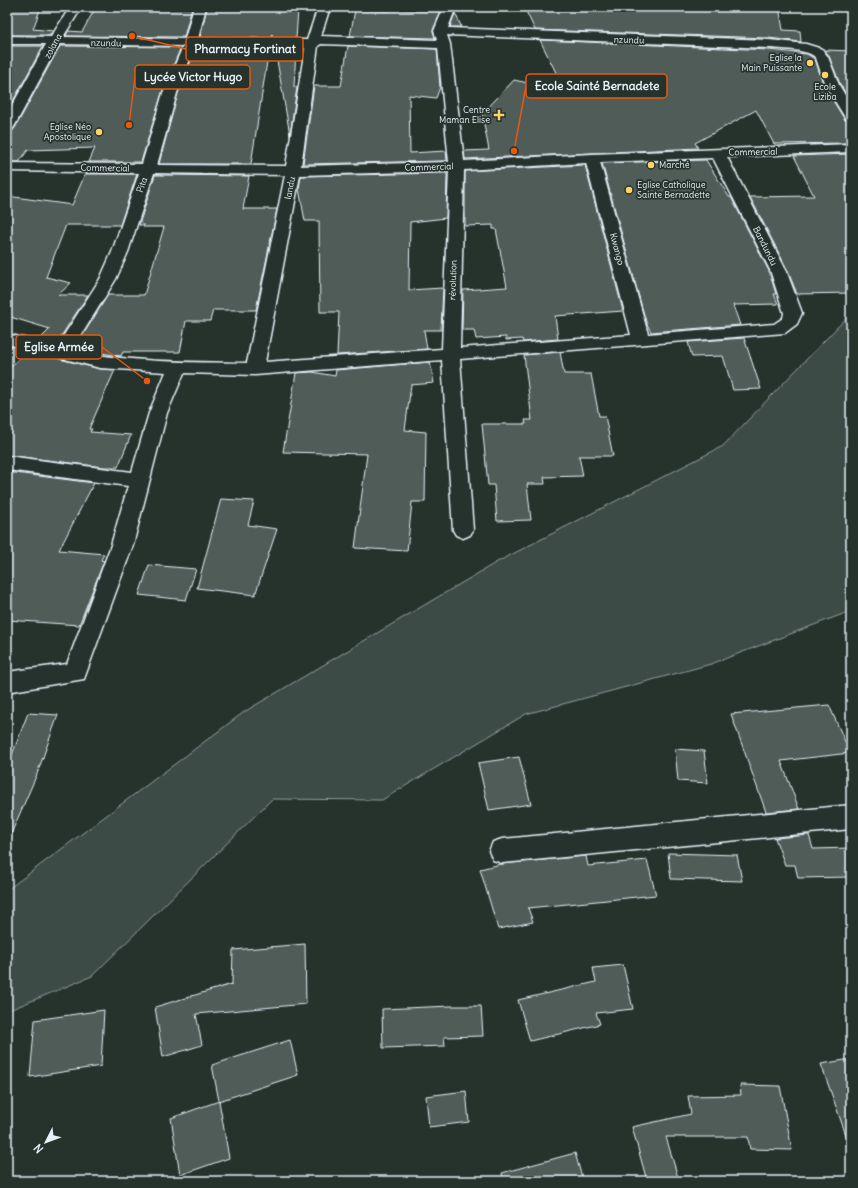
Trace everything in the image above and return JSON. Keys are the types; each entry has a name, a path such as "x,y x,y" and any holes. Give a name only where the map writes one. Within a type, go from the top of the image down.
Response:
{"street":[{"name":"zolana","path":"7,127 54,42 76,7"},
{"name":"Pita","path":"61,353 108,278 120,252 148,169 170,93 190,44 200,7"},
{"name":"landu","path":"255,369 293,171 312,44 324,7"},
{"path":"442,38 450,7"},
{"name":"nzundu","path":"7,40 190,44 312,44 318,40 442,38 770,44 806,48 818,52 822,57 832,85 851,116"},
{"name":"révolution","path":"442,38 457,166 451,353 463,530"},
{"name":"Commercial","path":"7,167 293,171 457,166 592,158 718,153 791,152 851,148"},
{"name":"Bandundu","path":"7,339 100,362 177,367 255,369 451,353 770,331 779,329 788,324 791,320 792,313 778,270 718,153"},
{"name":"Kwango","path":"592,158 641,339"},
{"path":"7,682 76,672 122,545 158,413 177,367"},
{"path":"7,464 139,480"},
{"path":"502,851 851,817"}],"shaded area":[{"path":"851,313 851,611 711,664 526,714 382,800 272,799 92,976 7,1011 7,890 244,712 497,562 723,446"}],"building":[{"path":"12,7 41,7 33,29 53,31 50,35 7,35 7,16"},
{"path":"96,7 192,7 184,37 66,36 68,31 82,32"},
{"path":"207,7 276,7 276,9 298,10 296,38 273,38 272,34 271,38 200,38"},
{"path":"524,7 623,9 622,7 779,7 783,30 800,31 801,42 769,38 535,30"},
{"path":"355,10 441,11 433,30 435,38 350,36"},
{"path":"455,13 461,26 450,27"},
{"path":"540,40 769,50 807,54 815,59 824,86 845,120 851,121 851,143 774,144 756,110 695,143 698,148 465,159 464,151 489,150 482,114 514,80 565,91"},
{"path":"7,46 43,46 7,112"},
{"path":"60,46 181,47 162,93 141,162 89,162 95,148 28,150 19,162 7,162 7,132 12,131 15,128"},
{"path":"348,46 437,49 440,87 436,98 409,95 410,153 446,151 447,161 303,164 314,86 341,86"},
{"path":"196,48 269,49 251,164 159,164 178,93"},
{"path":"275,49 296,49 294,87 297,87 290,135"},
{"path":"825,50 851,51 851,102 840,84 829,56"},
{"path":"851,154 851,293 797,294 787,269 750,197 814,196 794,156"},
{"path":"706,160 729,197 731,197 769,271 776,294 774,294 778,304 733,305 740,325 651,332 646,322 602,163"},
{"path":"585,165 623,311 555,316 558,339 523,342 522,339 506,340 506,337 476,339 474,330 462,330 463,290 507,287 496,229 493,229 493,225 465,226 465,171"},
{"path":"447,173 446,218 410,222 409,290 443,288 441,330 424,330 427,349 337,355 339,312 320,312 319,221 305,221 299,189 301,176"},
{"path":"85,174 137,174 120,225 66,225 46,277 71,283 58,295 88,295 56,344 39,340 50,329 7,316 7,196 72,205"},
{"path":"155,175 249,176 243,209 277,209 256,310 213,310 210,321 186,321 180,352 123,352 121,356 74,349 108,295 144,295 164,227 143,227 144,225 139,225"},
{"path":"744,338 761,389 733,390 723,356 692,357 688,342"},
{"path":"27,351 100,369 115,370 89,429 92,429 90,432 131,435 118,467 103,467 7,455 7,370"},
{"path":"560,352 564,374 591,374 599,416 605,416 613,456 579,456 583,476 544,477 545,484 527,484 531,520 497,521 494,485 488,485 482,424 526,424 525,420 532,420 524,355"},
{"path":"430,362 434,383 411,385 405,430 426,432 425,502 412,502 407,551 355,548 367,454 283,452 296,373 312,372 335,376 336,370"},
{"path":"7,472 94,483 59,550 104,554 101,560 104,561 79,625 7,620"},
{"path":"221,499 254,501 248,525 277,529 255,595 197,588"},
{"path":"149,565 196,569 186,600 139,595"},
{"path":"829,705 850,753 781,761 799,809 766,812 731,714"},
{"path":"28,713 58,715 37,774 7,843 7,768"},
{"path":"675,749 704,751 708,783 678,781"},
{"path":"519,757 531,804 489,810 478,763"},
{"path":"809,835 813,849 851,848 851,877 798,878 795,865 785,865 775,838"},
{"path":"668,853 737,855 742,881 671,879"},
{"path":"586,856 588,866 647,860 656,895 528,908 533,922 498,929 480,869 501,864"},
{"path":"305,944 306,1004 196,1014 202,1045 163,1057 155,1007 232,984 233,950"},
{"path":"623,965 633,1009 596,1013 600,1024 530,1041 518,1000 596,982 593,968"},
{"path":"481,1006 483,1036 444,1037 445,1046 383,1048 382,1009"},
{"path":"104,1010 101,1066 30,1077 35,1020"},
{"path":"290,1040 298,1075 219,1101 212,1065"},
{"path":"851,1059 851,1137 847,1138 821,1064"},
{"path":"740,1085 780,1086 792,1150 750,1149 748,1137 666,1137 679,1181 647,1181 632,1127 691,1114 688,1096 741,1095"},
{"path":"466,1091 469,1122 429,1127 426,1096"},
{"path":"219,1101 229,1158 180,1175 171,1118"},
{"path":"575,1153 583,1181 503,1181 502,1173"}],"place":[{"name":"Pharmacy Fortinat","path":"132,36"},
{"name":"Eglise la Main Puissante","path":"810,63"},
{"name":"Ecole Liziba","path":"825,75"},
{"name":"Centre Maman Elise","path":"499,115"},
{"name":"Lycée Victor Hugo","path":"129,125"},
{"name":"Eglise Néo Apostolique","path":"99,132"},
{"name":"Ecole Sainté Bernadete","path":"514,151"},
{"name":"Marché","path":"651,165"},
{"name":"Eglise Catholique Sainte Bernadette","path":"629,190"},
{"name":"Eglise Armée","path":"147,381"}]}
